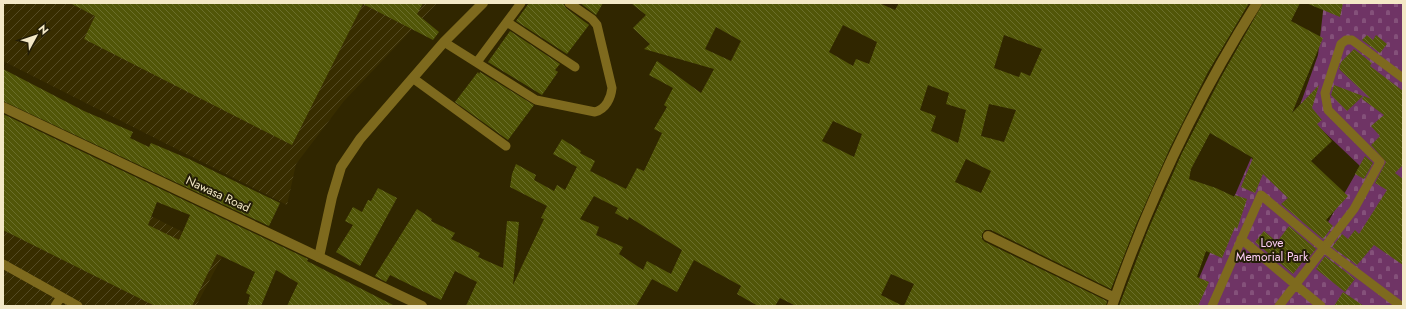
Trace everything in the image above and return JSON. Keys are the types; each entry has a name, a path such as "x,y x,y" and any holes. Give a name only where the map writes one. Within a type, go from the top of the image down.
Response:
{"street":[{"path":"319,257 332,197 341,167 360,139 414,79 444,42 483,3"},
{"path":"988,236 1113,302 1142,229 1190,119 1226,53 1257,3"},
{"name":"Nawasa Road","path":"3,107 422,306"}],"lane":[{"path":"476,62 520,3"},
{"path":"444,42 536,100 595,112 600,110 610,96 612,88 597,25 592,19 569,3"},
{"path":"507,22 575,67"},
{"path":"1279,306 1354,209 1380,162 1328,110 1325,93 1341,44 1346,40 1352,40 1403,78"},
{"path":"414,79 506,146"},
{"path":"1212,306 1261,195 1324,248 1401,306"},
{"path":"1241,239 1295,286 1322,306"},
{"path":"3,264 78,306"},
{"path":"55,306 61,296"}],"shaded area":[{"path":"3,3 437,3 344,101 296,164 287,205 3,61"},
{"path":"3,141 224,253 196,306 3,306"}],"green space":[{"name":"Love Memorial Park","path":"1324,3 1403,3 1403,306 1187,306 1251,158 1327,224 1360,166 1299,108 1318,55"}],"building":[{"path":"70,3 423,3 417,14 439,32 433,40 363,4 292,145 84,39 95,16"},
{"path":"529,3 563,3 566,8 589,25 567,54 516,21"},
{"path":"580,3 603,3 596,15"},
{"path":"631,3 879,3 895,10 899,3 1249,3 1208,72 1170,148 1136,225 1111,289 991,230 985,230 982,234 982,239 985,242 1107,301 1106,306 904,306 914,284 891,274 881,295 903,306 796,306 780,298 775,306 758,306 737,294 741,286 694,260 677,292 652,279 636,306 466,306 477,282 455,271 441,300 390,275 386,282 375,276 417,209 432,219 431,221 455,233 451,239 480,253 478,257 503,268 507,221 519,222 513,285 544,219 541,218 547,206 510,187 512,174 516,164 536,175 534,180 554,191 557,185 565,190 577,167 553,154 562,139 581,151 580,153 595,161 590,171 626,189 637,168 644,171 662,133 654,129 667,107 664,105 673,88 649,75 657,61 701,93 714,69 644,49 650,44 633,28 646,15","holes":["843,25 877,42 869,64 856,59 853,66 829,52","716,27 741,41 731,61 705,49","1004,35 1042,49 1030,76 1021,72 1019,77 994,68","928,85 949,93 946,104 966,110 958,143 931,131 936,116 920,110","989,104 1016,110 1004,142 981,136","833,121 862,134 854,157 822,141","966,159 991,171 981,193 955,182","594,196 618,208 615,213 628,220 629,217 682,250 671,274 647,261 643,270 619,254 623,247 596,235 599,227 580,219"]},
{"path":"1263,3 1300,3 1291,21 1323,38 1292,113 1319,85 1312,108 1322,120 1317,124 1332,141 1311,161 1348,196 1326,220 1333,226 1323,239 1281,204 1288,198 1263,174 1255,193 1241,187 1253,158 1210,133 1191,169 1189,179 1216,188 1235,197 1235,195 1247,199 1237,229 1235,227 1222,258 1206,251 1197,277 1209,282 1198,306 1119,306 1148,230 1182,153 1220,79"},
{"path":"1306,3 1343,3 1340,17"},
{"path":"510,31 560,64 555,70 558,72 542,95 488,62"},
{"path":"1367,35 1373,40 1376,35 1387,44 1380,53 1362,40"},
{"path":"1354,49 1372,63 1370,66 1403,91 1403,165 1395,173 1403,179 1403,265 1374,245 1357,265 1332,247 1342,234 1348,239 1355,230 1359,234 1387,190 1375,183 1386,162 1371,145 1380,136 1371,126 1384,115 1362,99 1364,96 1371,99 1339,69 1341,62"},
{"path":"3,69 84,111 133,132 130,138 149,147 151,143 189,159 280,203 269,226 3,101"},
{"path":"478,72 479,74 480,72 534,105 508,140 455,102"},
{"path":"1334,85 1363,96 1347,111 1331,95"},
{"path":"3,114 308,259 307,261 395,306 287,306 298,283 276,270 261,306 247,306 250,295 246,293 255,272 217,254 192,306 155,306 3,230","holes":["157,202 190,215 179,240 148,225"]},
{"path":"1365,156 1373,163 1364,179 1355,174"},
{"path":"378,188 397,198 360,266 336,252 353,225 345,221 353,207 362,212 368,200 371,201"},
{"path":"1289,226 1316,249 1306,261 1304,260 1293,274 1255,242 1264,231 1277,242"},
{"path":"1325,256 1355,279 1345,292 1316,269"},
{"path":"1343,292 1364,306 1334,306"}]}
